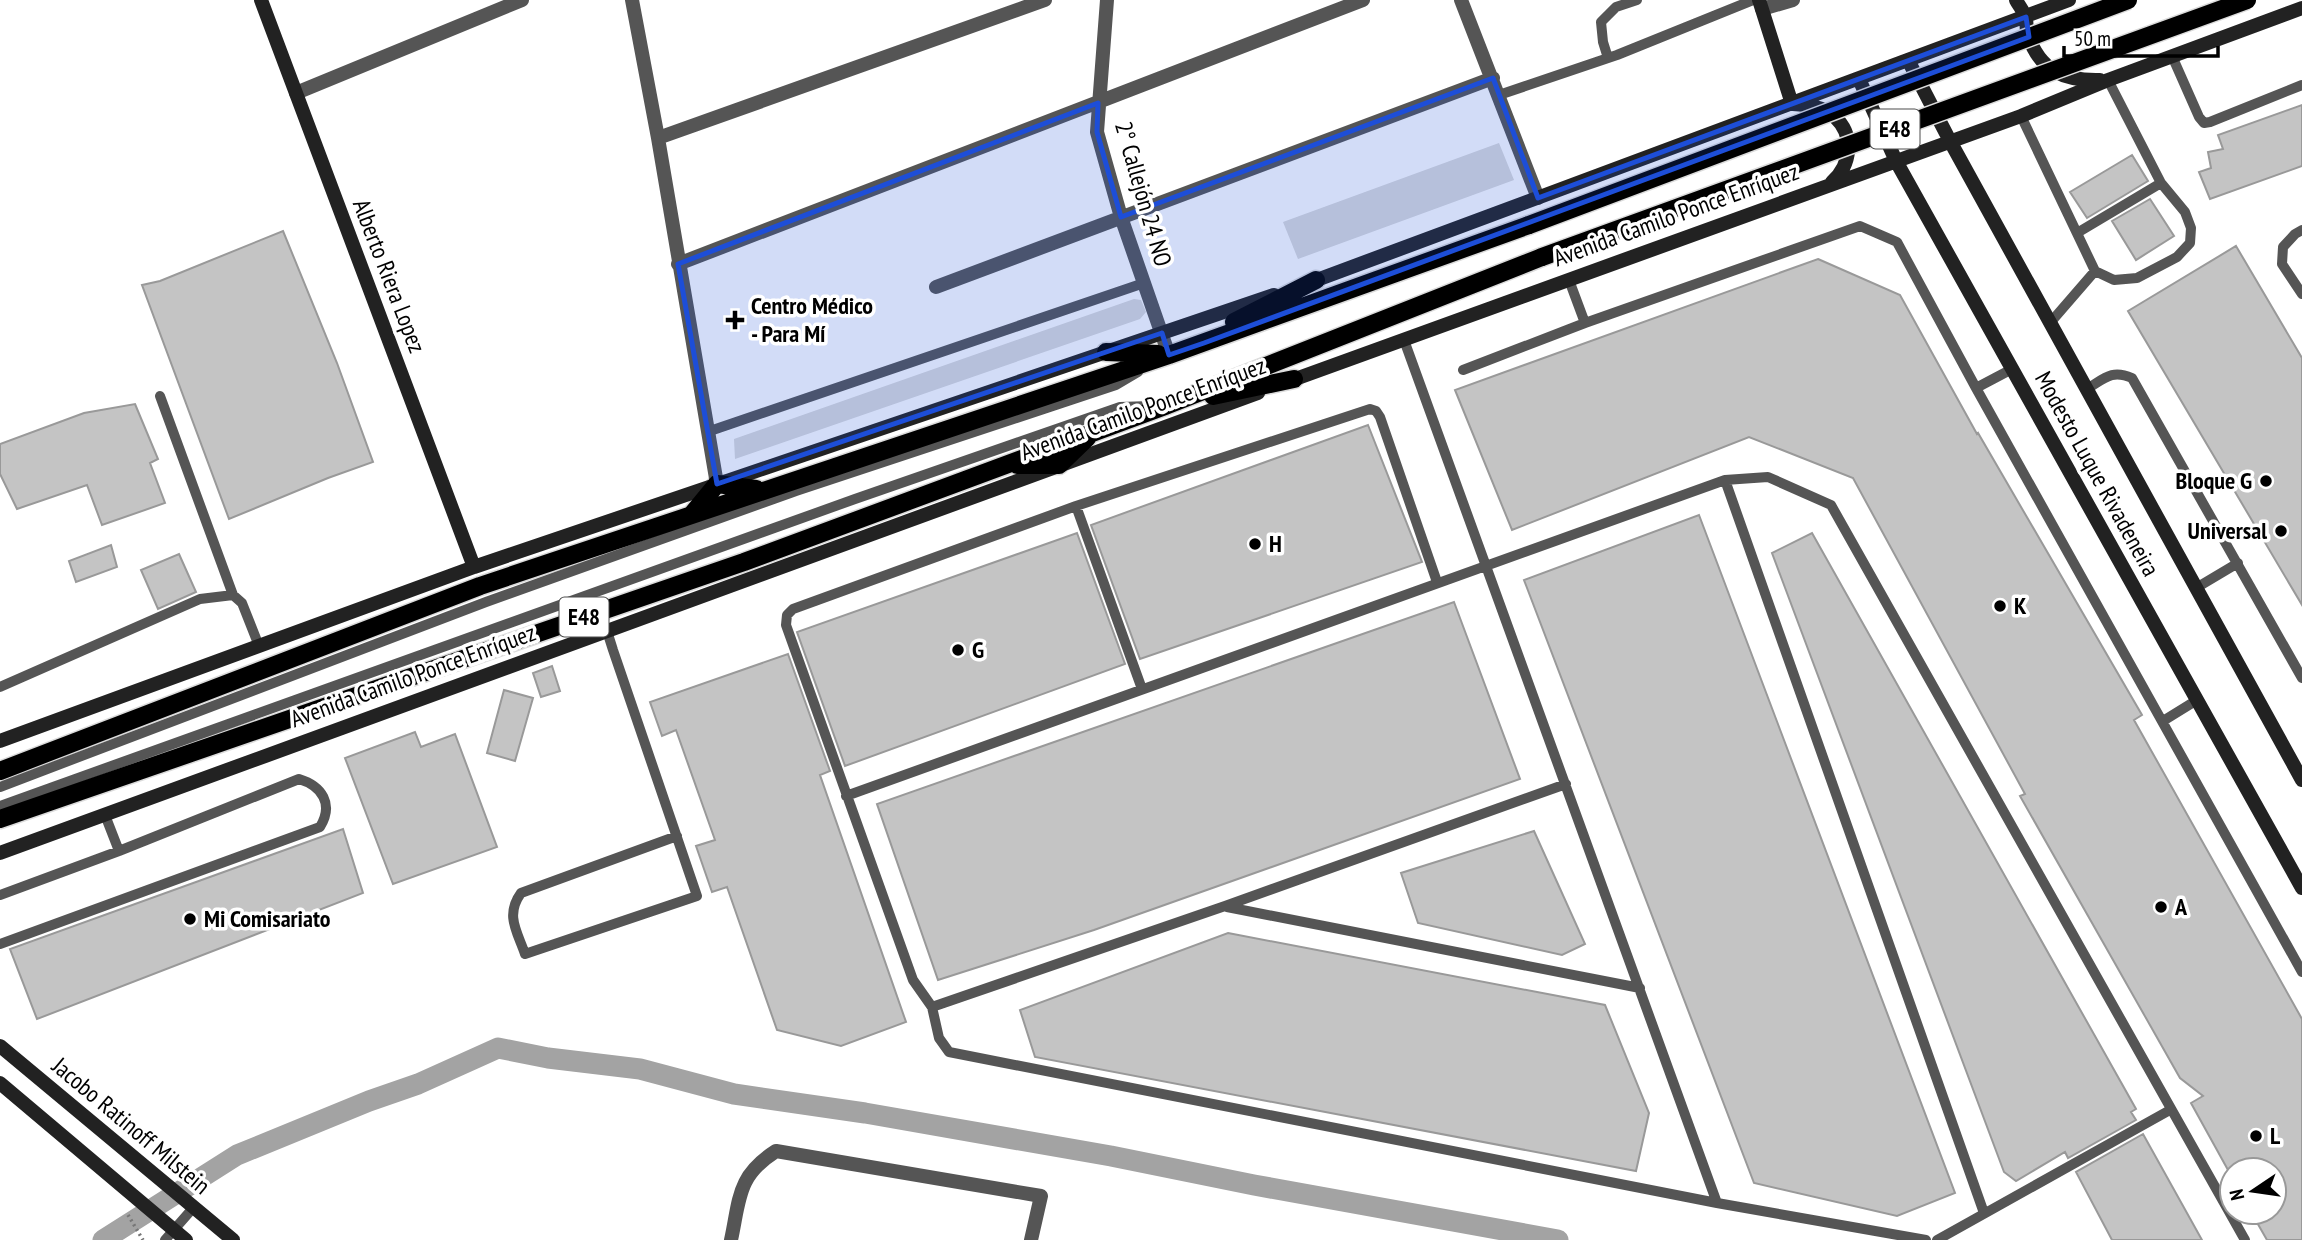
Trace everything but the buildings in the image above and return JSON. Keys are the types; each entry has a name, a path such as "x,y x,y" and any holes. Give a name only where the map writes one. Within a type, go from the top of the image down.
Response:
{"main road":[{"name":"Alberto Riera Lopez","path":"261,0 474,567"},
{"path":"2016,0 2026,17 2026,31 2031,43 2047,67 2064,77 2079,81 2108,80"},
{"name":"E48","path":"0,741 474,567 1316,281 2069,0"},
{"name":"Avenida Camilo Ponce Enríquez","path":"0,771 483,594 692,514 1204,343 1529,225 2129,0"},
{"name":"Avenida Camilo Ponce Enríquez","path":"0,819 744,562 1165,406 1542,257 2247,0"},
{"path":"1758,3 1791,104 1816,107 1834,116 1846,133 1849,153 1842,173 1827,186"},
{"name":"Avenida Camilo Ponce Enríquez","path":"0,853 2021,116 2108,80 2302,8"},
{"name":"Modesto Luque Rivadeneira","path":"1908,60 2302,780"},
{"name":"Modesto Luque Rivadeneira","path":"1859,79 1896,161 2302,888"},
{"path":"1106,352 1169,355 1316,281"},
{"path":"1165,406 1294,379"},
{"path":"1007,465 1059,465 1091,434"},
{"path":"692,514 717,484 763,490"},
{"name":"Jacobo Ratinoff Milstein","path":"0,1046 233,1240"},
{"name":"Jacobo Ratinoff Milstein","path":"0,1083 169,1234 186,1240"}],"street":[{"path":"296,93 522,0"},
{"path":"632,0 717,484"},
{"path":"658,138 1045,0"},
{"name":"2° Callejón 24 NO","path":"1107,0 1097,132 1121,217 1169,355"},
{"path":"678,264 1363,0"},
{"path":"1461,0 1538,198"},
{"path":"1758,3 1793,0"},
{"path":"936,287 1493,78"},
{"path":"474,567 483,594"},
{"path":"730,1240 743,1181 757,1163 776,1151 1041,1196 1031,1240"}],"lane":[{"path":"1608,58 1601,22 1616,7 1637,0"},
{"path":"1499,95 1608,58 1718,8 1758,3"},
{"path":"2172,56 2204,123 2302,85"},
{"path":"2021,116 2095,271 2114,280 2137,278 2178,257 2190,243 2191,228 2185,212 2161,183 2108,80"},
{"path":"2077,233 2161,183"},
{"path":"1463,370 1585,323 1860,226 1897,242 2302,972"},
{"path":"2302,230 2283,247 2282,264 2302,295"},
{"path":"2050,323 2095,271"},
{"path":"1569,279 1585,323"},
{"path":"707,432 1144,283"},
{"path":"1404,340 1717,1203"},
{"name":"Avenida Camilo Ponce Enríquez","path":"0,787 483,594 1116,384 1169,355"},
{"path":"1976,388 2012,369"},
{"path":"2087,389 2111,374 2121,373 2132,378 2302,678"},
{"path":"160,396 233,595 242,603 259,646"},
{"name":"Avenida Camilo Ponce Enríquez","path":"0,806 831,507 1120,407 1165,406"},
{"path":"1437,582 1380,417 1376,411 1370,410 1076,506 793,609 787,615 786,625 846,796 913,980 932,1006 939,1038 949,1052 1717,1203 1926,1240"},
{"path":"846,796 1726,480 1768,477 1831,505 2245,1240"},
{"path":"1726,480 1984,1213"},
{"path":"1076,506 1142,689"},
{"path":"2196,587 2238,563"},
{"path":"0,687 200,599 233,595"},
{"path":"607,631 677,836 697,896 526,954 512,917 513,904 521,893 677,836"},
{"path":"2163,721 2197,700"},
{"path":"0,895 299,779 312,783 320,790 326,802 324,821 320,827 0,944"},
{"path":"932,1006 1225,906 1566,784"},
{"path":"105,815 119,851"},
{"path":"1225,906 1640,988"},
{"path":"1937,1240 2170,1110"},
{"path":"169,1234 193,1208"}],"highlighted area":[{"path":"2026,17 2029,37 1204,343 1169,355 1162,333 717,484 678,264 1098,103 1097,132 1121,217 1493,78 1538,198"}],"shaded area":[{"path":"1499,143 1514,180 1298,259 1283,222"},
{"path":"1134,299 1141,300 1146,312 1140,319 735,459 734,439"}],"waterway":[{"path":"103,1240 237,1155 418,1084 498,1048 548,1058 640,1069 734,1094 865,1113 1111,1156 1558,1240"}],"place":[{"name":"Centro Médico - Para Mí","path":"735,320"},
{"name":"Bloque G","path":"2266,481"},
{"name":"Universal","path":"2281,531"},
{"name":"H","path":"1255,544"},
{"name":"K","path":"2000,606"},
{"name":"G","path":"958,650"},
{"name":"A","path":"2161,907"},
{"name":"Mi Comisariato","path":"190,919"},
{"name":"L","path":"2256,1136"}]}
